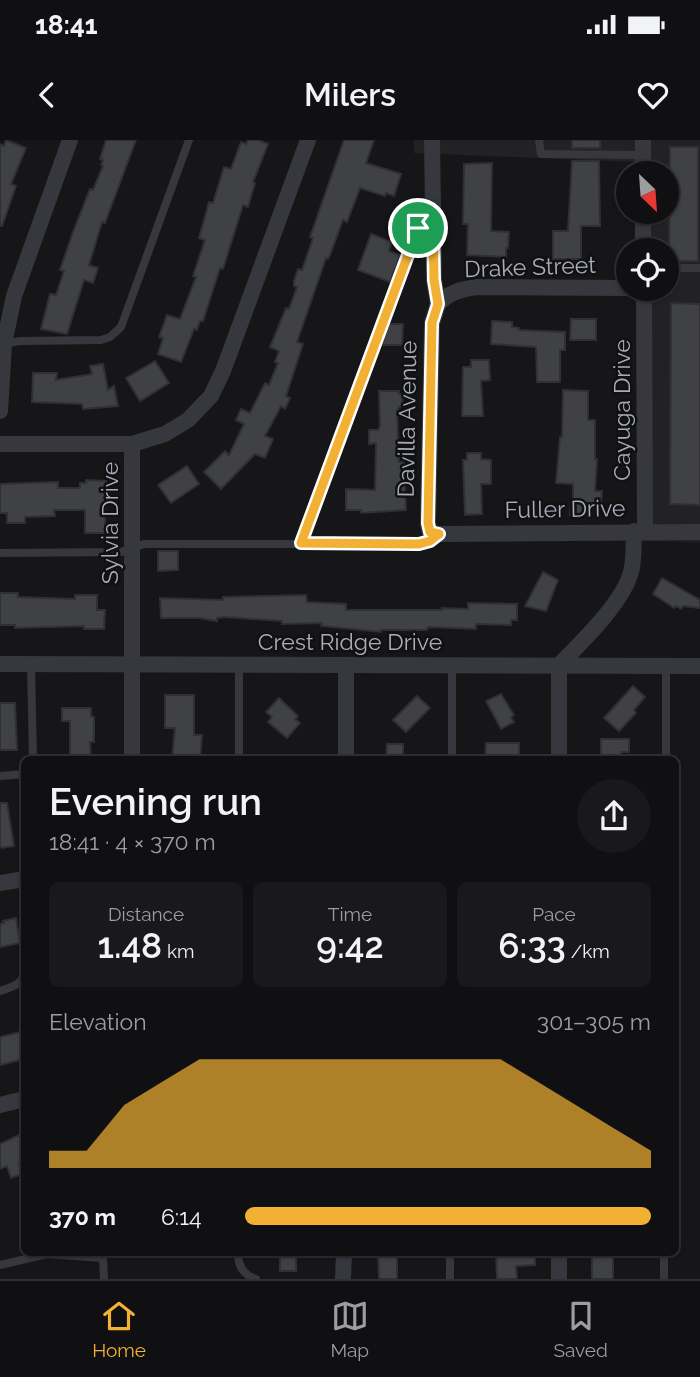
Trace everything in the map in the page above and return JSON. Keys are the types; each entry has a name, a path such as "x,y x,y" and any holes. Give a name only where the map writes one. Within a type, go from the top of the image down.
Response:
{"street":[{"path":"0,411 2,344 14,296 69,140"},
{"name":"Sylvia Drive","path":"132,756 132,444 164,434 188,420 211,396 223,371 308,140"},
{"name":"Davilla Avenue","path":"432,140 434,280 438,304 432,323 428,523 434,533"},
{"name":"Drake Street","path":"438,304 446,296 460,289 478,286 616,288"},
{"name":"Cayuga Drive","path":"559,665 589,635 631,575 640,531 643,301"},
{"path":"0,444 132,444"},
{"name":"Fuller Drive","path":"434,533 700,532"},
{"path":"589,635 590,648 597,657 611,665"},
{"name":"Crest Ridge Drive","path":"0,664 700,666"},
{"path":"346,665 346,756"},
{"path":"559,665 559,756"},
{"path":"0,883 21,880"},
{"path":"0,1105 21,1100"},
{"path":"344,1256 344,1279"},
{"path":"559,1256 559,1279"}],"lane":[{"path":"2,344 101,340 110,337 121,327 189,140"},
{"path":"539,140 541,154 643,148"},
{"path":"301,543 418,228 422,224 433,222"},
{"path":"679,268 700,268"},
{"path":"0,552 121,552 145,544 419,544 430,541 434,533"},
{"path":"31,664 33,756"},
{"path":"239,665 239,756"},
{"path":"452,665 452,756"},
{"path":"666,665 666,756"},
{"path":"0,776 21,774"},
{"path":"0,991 12,987 21,980"},
{"path":"0,1265 38,1256"},
{"path":"75,1256 103,1258 104,1279"},
{"path":"238,1256 242,1271 256,1279"},
{"path":"450,1256 450,1279"},
{"path":"664,1256 664,1279"}],"shaded area":[{"path":"414,140 700,140 700,542 643,541 638,301 679,301 679,238 638,238 637,224 679,224 679,161 616,161 414,153"}],"building":[{"path":"6,140 26,148 11,184 16,186 0,226 0,144 4,146"},
{"path":"106,140 136,140 105,223 102,222 89,265 98,268 93,283 84,280 67,334 41,329 50,294 56,295 64,271 60,270 73,232 90,189 93,190 103,166 103,160 100,159"},
{"path":"248,140 268,144 253,182 255,183 248,207 243,205 203,321 200,321 197,330 194,329 181,362 158,354 163,338 159,337 167,315 180,319 196,277 193,276 205,240 199,238 209,202 213,203 224,167 231,169 241,142 246,144"},
{"path":"344,140 374,140 366,163 401,174 394,196 360,188 347,222 343,220 330,255 326,258 297,342 303,344 286,396 290,398 285,409 281,406 265,436 273,439 265,458 255,454 221,489 204,472 225,451 229,455 244,424 236,420 241,409 250,413 265,383 269,385 278,363 275,362 279,351 270,347 297,287 294,286 294,281 298,269 302,270 313,238 310,237"},
{"path":"572,140 600,140 600,148 572,148"},
{"path":"670,147 698,147 698,261 679,261 679,238 669,238 669,224 679,224 679,161 670,161"},
{"path":"572,161 599,161 600,226 581,226 581,259 553,259 553,231 568,231"},
{"path":"492,163 491,231 509,232 506,257 467,255 468,224 463,224 464,164"},
{"path":"371,234 392,242 389,251 400,255 390,282 358,270"},
{"path":"671,303 700,304 700,505 670,504"},
{"path":"571,319 596,319 596,340 570,340"},
{"path":"492,321 512,322 512,327 519,330 565,332 565,350 560,350 560,382 537,382 536,347 491,344"},
{"path":"389,324 403,324 402,345 382,345"},
{"path":"471,360 489,360 490,380 481,381 483,416 462,416 463,367 471,367"},
{"path":"155,361 169,383 140,401 126,378"},
{"path":"103,364 108,390 114,386 118,406 83,409 82,404 32,402 33,373 57,373 56,380 92,374 90,366"},
{"path":"563,390 588,391 588,420 595,420 595,491 602,491 601,504 592,504 591,516 570,515 573,484 556,483 562,437"},
{"path":"379,391 399,391 399,394 402,394 403,407 399,407 397,411 399,462 404,462 406,510 361,513 361,510 346,510 346,489 375,490 376,443 369,444 369,430 378,430 380,426"},
{"path":"467,453 481,453 481,459 491,460 491,484 481,484 482,514 465,515 463,460 467,460"},
{"path":"187,466 199,484 171,503 158,485"},
{"path":"86,480 106,481 105,533 85,533 85,510 54,510 55,516 25,517 25,523 7,523 7,513 0,513 0,484 58,482 58,488 80,488 80,483 86,483"},
{"path":"158,551 178,551 178,570 158,571"},
{"path":"543,572 558,580 546,611 525,606"},
{"path":"662,578 700,600 700,608 674,608 653,594"},
{"path":"0,593 18,593 18,597 75,599 75,595 97,595 97,610 105,610 104,629 84,629 84,626 15,628 15,625 0,625"},
{"path":"306,595 307,602 346,604 346,610 442,610 468,609 468,603 517,604 517,620 511,620 511,625 476,624 476,629 428,627 427,630 381,632 321,626 322,623 282,624 282,621 225,617 217,618 217,621 161,618 160,598 223,600 223,597"},
{"path":"633,686 645,697 634,710 636,713 619,731 604,718"},
{"path":"501,694 514,715 511,717 514,722 501,729 486,701"},
{"path":"165,695 194,695 194,735 202,735 200,756 172,756 175,728 165,728"},
{"path":"417,696 430,708 406,732 393,720"},
{"path":"279,698 298,716 295,719 300,723 287,738 268,722 272,717 266,712"},
{"path":"0,703 15,703 17,750 0,750"},
{"path":"62,708 91,708 91,716 94,717 94,742 90,742 91,756 70,756 70,721 62,721"},
{"path":"601,739 629,739 629,752 621,752 621,756 601,756"},
{"path":"486,743 519,743 519,756 485,756"},
{"path":"387,744 403,744 403,756 386,756"},
{"path":"0,803 7,803 14,846 0,846"},
{"path":"16,918 20,943 0,947 0,924"},
{"path":"21,1032 21,1060 0,1065 0,1037"},
{"path":"19,1135 21,1174 11,1178 7,1166 0,1169 0,1144"},
{"path":"280,1256 296,1256 296,1271 280,1271"},
{"path":"378,1256 397,1256 397,1279 379,1279"},
{"path":"496,1256 535,1256 535,1265 516,1266 517,1279 497,1279"},
{"path":"592,1256 613,1256 613,1279 592,1279"}],"route":[{"path":"433,222 434,280 438,304 432,323 428,523 430,532 439,534 430,541 419,544 301,543 359,386 418,228 422,224 433,222"}]}
